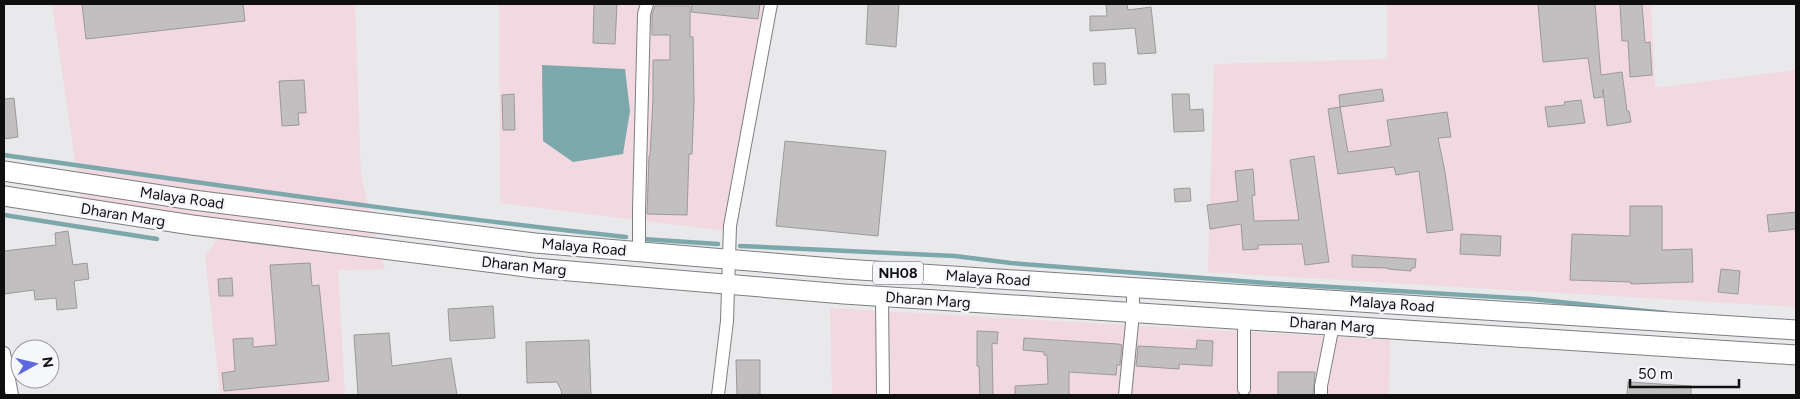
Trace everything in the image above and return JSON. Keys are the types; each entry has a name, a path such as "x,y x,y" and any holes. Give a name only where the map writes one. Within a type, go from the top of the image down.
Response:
{"main road":[{"name":"Malaya Road","path":"4,171 193,200 535,243 844,269 1796,330"},
{"name":"Dharan Marg","path":"4,196 192,225 534,268 882,297 1796,355"},
{"path":"488,262 490,237"}],"street":[{"path":"639,252 644,14 647,4"},
{"path":"718,395 727,321 730,226 771,4"},
{"path":"1125,395 1133,313 1133,288"},
{"path":"882,297 883,395"},
{"path":"1244,320 1244,389"},
{"path":"1321,395 1321,386 1333,325"},
{"path":"4,353 12,395"}],"shaded area":[{"path":"52,4 355,4 361,176 376,237 192,225 82,208"},
{"path":"499,4 770,4 727,231 500,203"},
{"path":"1387,4 1651,4 1655,88 1796,70 1796,307 1208,272 1214,64 1387,59"},
{"path":"219,238 380,250 385,269 338,270 345,395 242,395 220,393 205,255"},
{"path":"830,308 1390,340 1389,395 832,395"}],"water":[{"path":"542,65 625,69 630,111 623,154 573,162 543,141"}],"building":[{"path":"82,4 243,4 245,21 86,39"},
{"path":"594,4 617,4 615,44 593,43"},
{"path":"692,4 760,4 758,19 691,12"},
{"path":"868,4 899,4 896,47 866,44"},
{"path":"1106,4 1127,4 1128,10 1151,7 1156,53 1138,54 1135,28 1090,31 1090,16 1107,16"},
{"path":"1538,4 1595,4 1601,75 1622,72 1627,111 1629,111 1631,122 1607,126 1603,89 1603,97 1594,98 1588,58 1543,62"},
{"path":"1620,4 1642,4 1645,43 1650,42 1652,75 1630,77 1628,41 1622,41"},
{"path":"655,6 690,6 690,37 693,37 694,102 692,154 689,154 687,215 647,214 653,100 653,60 670,60 670,35 652,35 652,15"},
{"path":"1093,63 1105,63 1106,84 1094,85"},
{"path":"304,80 306,113 298,113 299,125 282,126 279,81"},
{"path":"1382,89 1384,101 1340,107 1339,95"},
{"path":"514,94 515,130 503,130 502,95"},
{"path":"1172,94 1189,94 1190,110 1203,109 1204,131 1174,132"},
{"path":"14,98 18,137 4,139 4,99"},
{"path":"1581,100 1585,123 1548,127 1545,107 1565,105 1564,102"},
{"path":"1340,107 1348,152 1391,146 1387,120 1447,112 1451,137 1438,138 1453,230 1427,233 1419,171 1396,175 1394,167 1338,174 1328,109"},
{"path":"785,141 886,151 878,236 776,226"},
{"path":"1314,156 1329,262 1305,265 1302,244 1258,245 1258,249 1243,250 1241,224 1210,229 1207,205 1238,201 1235,171 1253,169 1255,195 1252,196 1254,221 1299,220 1290,160"},
{"path":"1190,188 1191,201 1175,202 1174,189"},
{"path":"1630,206 1662,206 1662,250 1692,249 1693,282 1631,284 1631,282 1570,280 1572,234 1630,236"},
{"path":"1796,212 1796,229 1769,232 1767,215"},
{"path":"68,231 73,265 87,263 89,279 74,281 77,308 57,310 56,298 35,300 34,290 4,294 4,251 56,245 55,233"},
{"path":"1461,234 1501,236 1500,256 1460,254"},
{"path":"1352,255 1416,259 1415,268 1411,268 1411,271 1352,267"},
{"path":"310,263 312,286 319,285 329,381 224,391 222,373 235,371 233,339 253,338 253,347 276,345 270,265"},
{"path":"1721,269 1740,271 1738,294 1718,292"},
{"path":"232,278 233,296 219,296 218,279"},
{"path":"493,306 495,338 450,341 448,309"},
{"path":"977,331 998,332 997,344 992,343 993,395 980,395 979,366 977,366"},
{"path":"389,333 392,366 451,358 457,395 358,395 354,335"},
{"path":"1024,338 1122,345 1120,365 1117,365 1116,375 1069,372 1069,395 1015,395 1015,386 1048,384 1047,355 1044,355 1044,352 1023,350"},
{"path":"589,340 591,395 562,395 557,382 527,383 526,342"},
{"path":"1197,340 1213,341 1212,366 1179,364 1179,369 1136,366 1138,346 1196,349"},
{"path":"736,360 760,360 760,395 737,395"},
{"path":"1278,372 1315,372 1313,395 1278,395"},
{"path":"1628,382 1691,386 1691,395 1627,395"}],"waterway":[{"path":"4,155 392,209 626,237"},
{"path":"4,215 157,239"},
{"path":"642,239 718,244"},
{"path":"740,246 955,256 1011,263 1267,283 1531,299 1666,313"}]}
